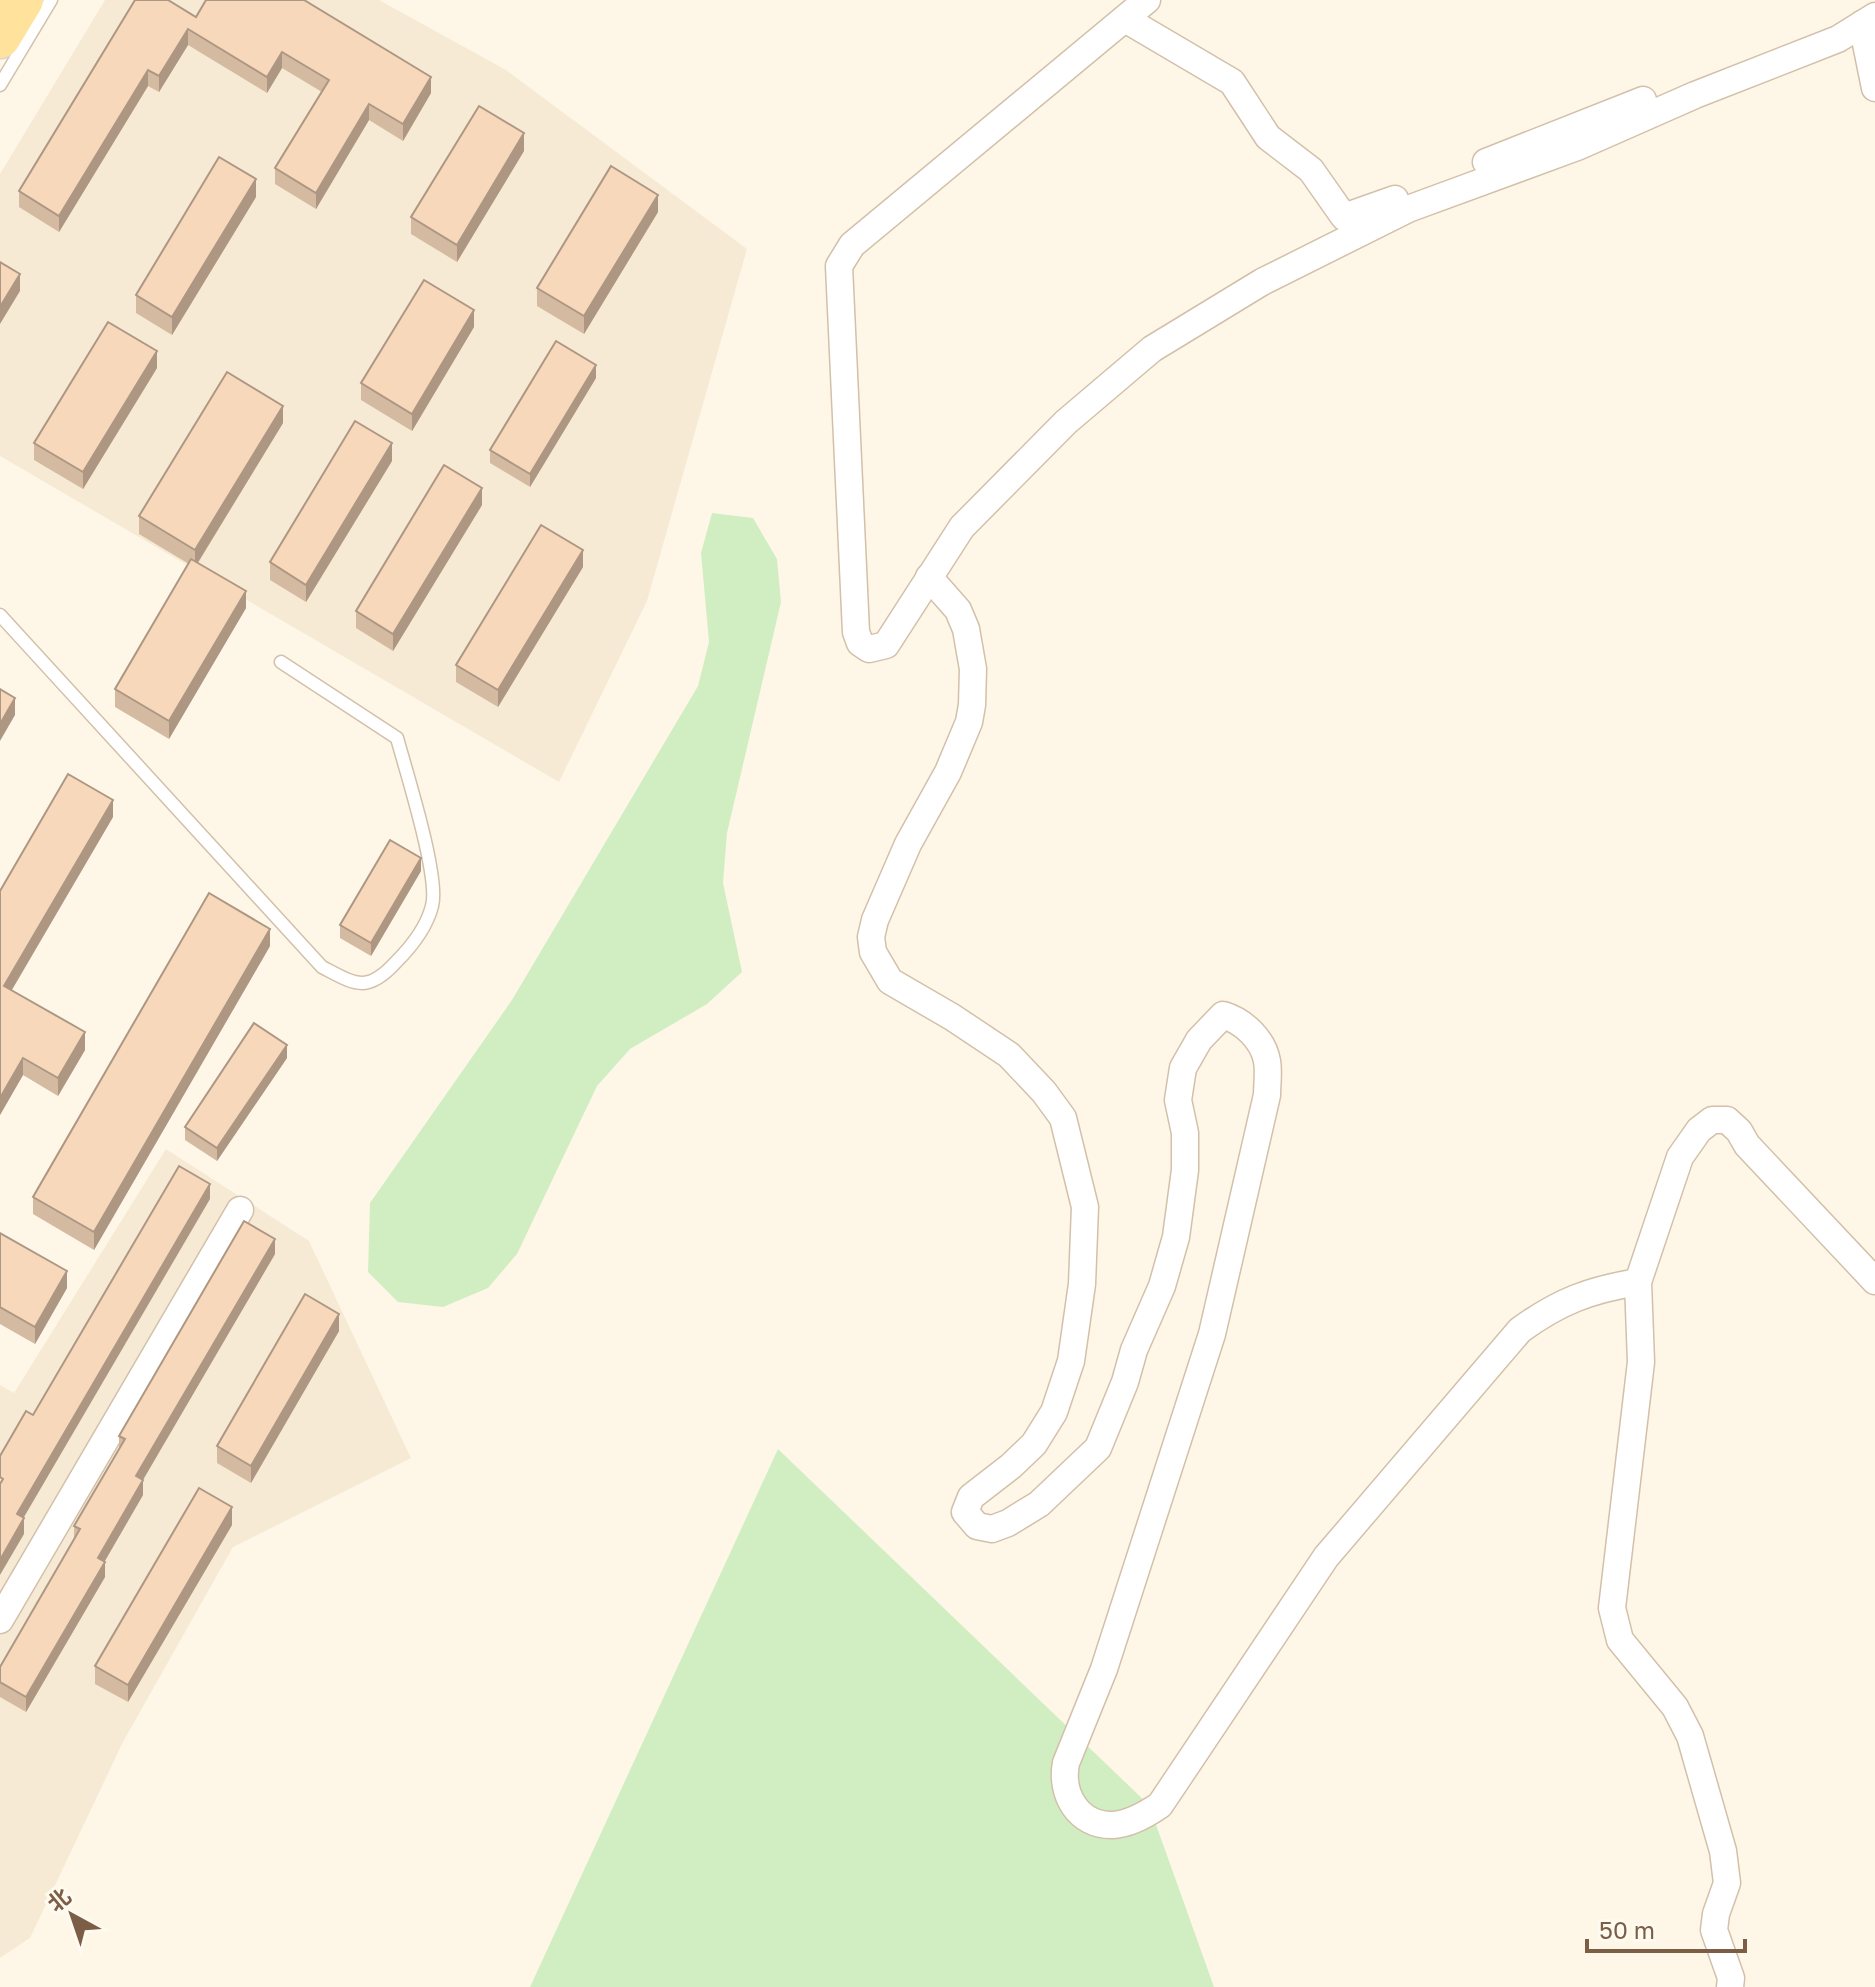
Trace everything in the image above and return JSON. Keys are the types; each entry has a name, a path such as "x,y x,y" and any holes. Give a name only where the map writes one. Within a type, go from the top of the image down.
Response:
{"main road":[{"path":"0,38 23,0"}],"street":[{"path":"1147,0 852,245 839,266 856,632 860,643 869,649 886,645 962,527 1066,422 1152,349 1262,282 1408,209 1577,147 1695,95 1838,39 1871,14"},
{"path":"1125,19 1232,82 1268,137 1311,170 1344,217 1794,42 1866,11 1871,14"},
{"path":"1871,14 1875,88"},
{"path":"929,577 958,610 966,629 973,669 972,705 969,722 948,772 908,844 875,920 871,937 873,952 890,981 1009,1055 1044,1092 1063,1118 1085,1207 1082,1284 1067,1379 1054,1412 1034,1444 971,1497 965,1512 977,1526 992,1529 1039,1504 1098,1448 1125,1382 1134,1350 1162,1286 1176,1237 1185,1170 1179,1084 1183,1068 1199,1040 1223,1015 1239,1019 1261,1046 1267,1061 1267,1095 1212,1334 1104,1669 1066,1763 1063,1779 1066,1794 1085,1818 1099,1824 1116,1825 1147,1814 1160,1805 1326,1557 1520,1330 1547,1310 1599,1288 1638,1282"},
{"path":"1730,1987 1731,1978 1714,1930 1727,1883 1723,1851 1690,1736 1675,1707 1620,1640 1612,1608 1641,1362 1638,1282 1680,1157 1699,1130 1712,1120 1727,1120 1875,1281"},
{"path":"0,1620 240,1210"}],"lane":[{"path":"0,85 51,0"},
{"path":"0,615 322,967 354,984 375,980 395,964 419,935 433,904 431,870 397,738 281,662"}],"shaded area":[{"path":"105,0 379,0 506,70 747,249 647,601 559,782 0,456 0,174"},
{"path":"166,1149 309,1241 411,1458 233,1547 123,1742 30,1938 0,1958 0,1385 14,1393"}],"green space":[{"path":"712,513 753,518 777,559 781,602 727,833 723,883 742,972 707,1004 630,1049 597,1086 517,1254 488,1288 443,1307 398,1302 368,1272 370,1203 512,1000 698,686 709,642 701,553"},
{"path":"778,1449 1149,1805 1214,1987 530,1987"}],"building":[{"path":"135,0 168,0 196,17 206,0 304,0 431,77 403,124 369,104 316,193 275,168 329,80 282,52 267,77 188,29 159,76 148,70 59,216 19,191"},
{"path":"479,106 524,133 457,245 411,217"},
{"path":"219,157 256,179 172,317 136,295"},
{"path":"611,166 658,195 584,316 537,288"},
{"path":"0,262 20,274 0,307"},
{"path":"424,280 474,310 412,414 361,383"},
{"path":"108,322 157,351 83,472 34,443"},
{"path":"556,341 596,365 530,474 490,450"},
{"path":"227,372 283,406 195,550 139,516"},
{"path":"355,421 392,443 306,585 270,562"},
{"path":"444,465 482,488 393,634 356,611"},
{"path":"541,525 583,550 498,690 456,665"},
{"path":"191,559 246,591 169,721 115,689"},
{"path":"0,689 15,698 0,724"},
{"path":"68,774 113,800 4,986 85,1032 58,1078 23,1058 0,1098 0,891"},
{"path":"390,840 421,858 371,943 340,925"},
{"path":"209,893 270,929 94,1232 33,1197"},
{"path":"254,1023 287,1045 217,1148 185,1127"},
{"path":"179,1166 210,1184 17,1514 24,1518 0,1560 0,1484 3,1479 0,1477 0,1456 26,1411 33,1415"},
{"path":"244,1221 275,1239 136,1476 143,1480 98,1558 105,1562 26,1697 0,1682 0,1667 80,1529 74,1526 125,1439 119,1436"},
{"path":"0,1233 67,1271 35,1327 0,1307"},
{"path":"305,1294 339,1314 251,1466 217,1446"},
{"path":"199,1488 232,1507 128,1685 95,1666"}]}
